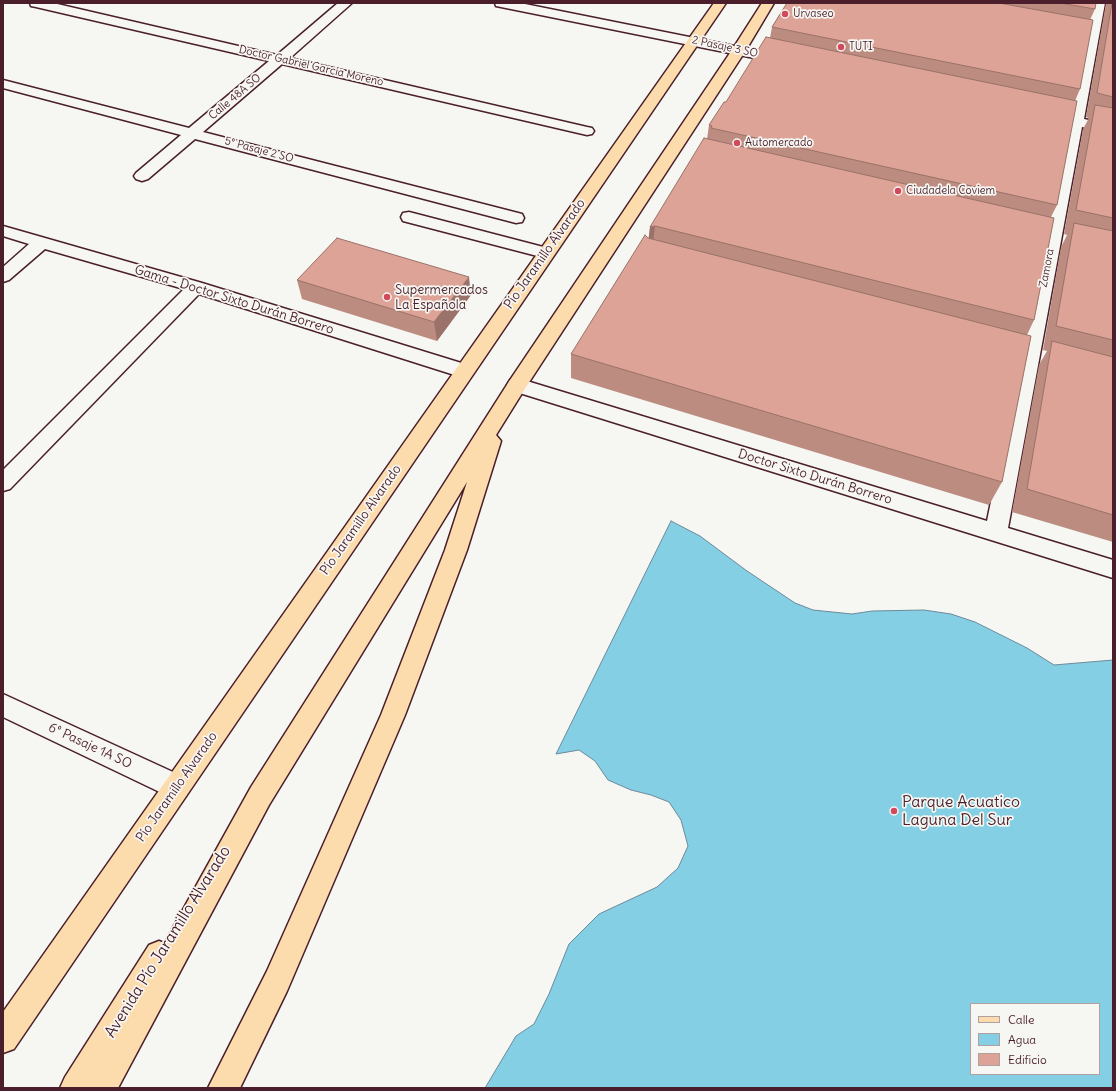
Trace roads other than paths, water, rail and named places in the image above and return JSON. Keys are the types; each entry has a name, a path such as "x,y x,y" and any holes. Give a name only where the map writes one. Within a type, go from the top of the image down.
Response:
{"main road":[{"name":"Pío Jaramillo Alvarado","path":"3,1038 720,3"},
{"path":"101,1088 260,796 517,385 739,50 768,3"},
{"path":"224,1088 280,974 394,715 456,550 502,410"},
{"name":"Avenida Pío Jaramillo Alvarado","path":"76,1088 260,796"}],"street":[{"name":"Doctor Gabriel García Moreno","path":"36,3 587,131"},
{"name":"Calle 48A SO","path":"142,176 346,3"},
{"name":"2 Pasaje 3 SO","path":"501,3 800,63"},
{"name":"Zamora","path":"996,533 1023,353 1053,238 1076,122 1085,38 1099,3"},
{"name":"5° Pasaje 2 SO","path":"3,84 516,218"},
{"path":"1030,112 1113,130"},
{"path":"409,216 546,253"},
{"name":"Gama - Doctor Sixto Durán Borrero","path":"3,231 196,288 464,371"},
{"path":"3,276 42,242"},
{"path":"3,483 196,288"},
{"path":"1023,353 1050,360"},
{"name":"Doctor Sixto Durán Borrero","path":"517,385 1113,569"},
{"name":"6° Pasaje 1A SO","path":"3,704 177,787"}],"water":[{"name":"Parque Acuatico Laguna Del Sur","path":"671,521 700,536 747,571 795,603 813,610 852,614 872,611 924,610 951,614 975,622 1027,648 1054,665 1113,660 1113,1088 485,1088 516,1036 534,1024 549,994 569,944 599,914 657,887 678,868 688,846 681,820 669,802 651,795 631,790 608,780 595,761 579,750 556,754"}],"place":[{"name":"Urvaseo","path":"785,14"},
{"name":"TUTI","path":"841,47"},
{"name":"Automercado","path":"737,143"},
{"name":"Ciudadela Coviem","path":"898,191"},
{"name":"Supermercados La Española","path":"387,297"},
{"name":"Parque Acuatico Laguna Del Sur","path":"894,811"}]}
